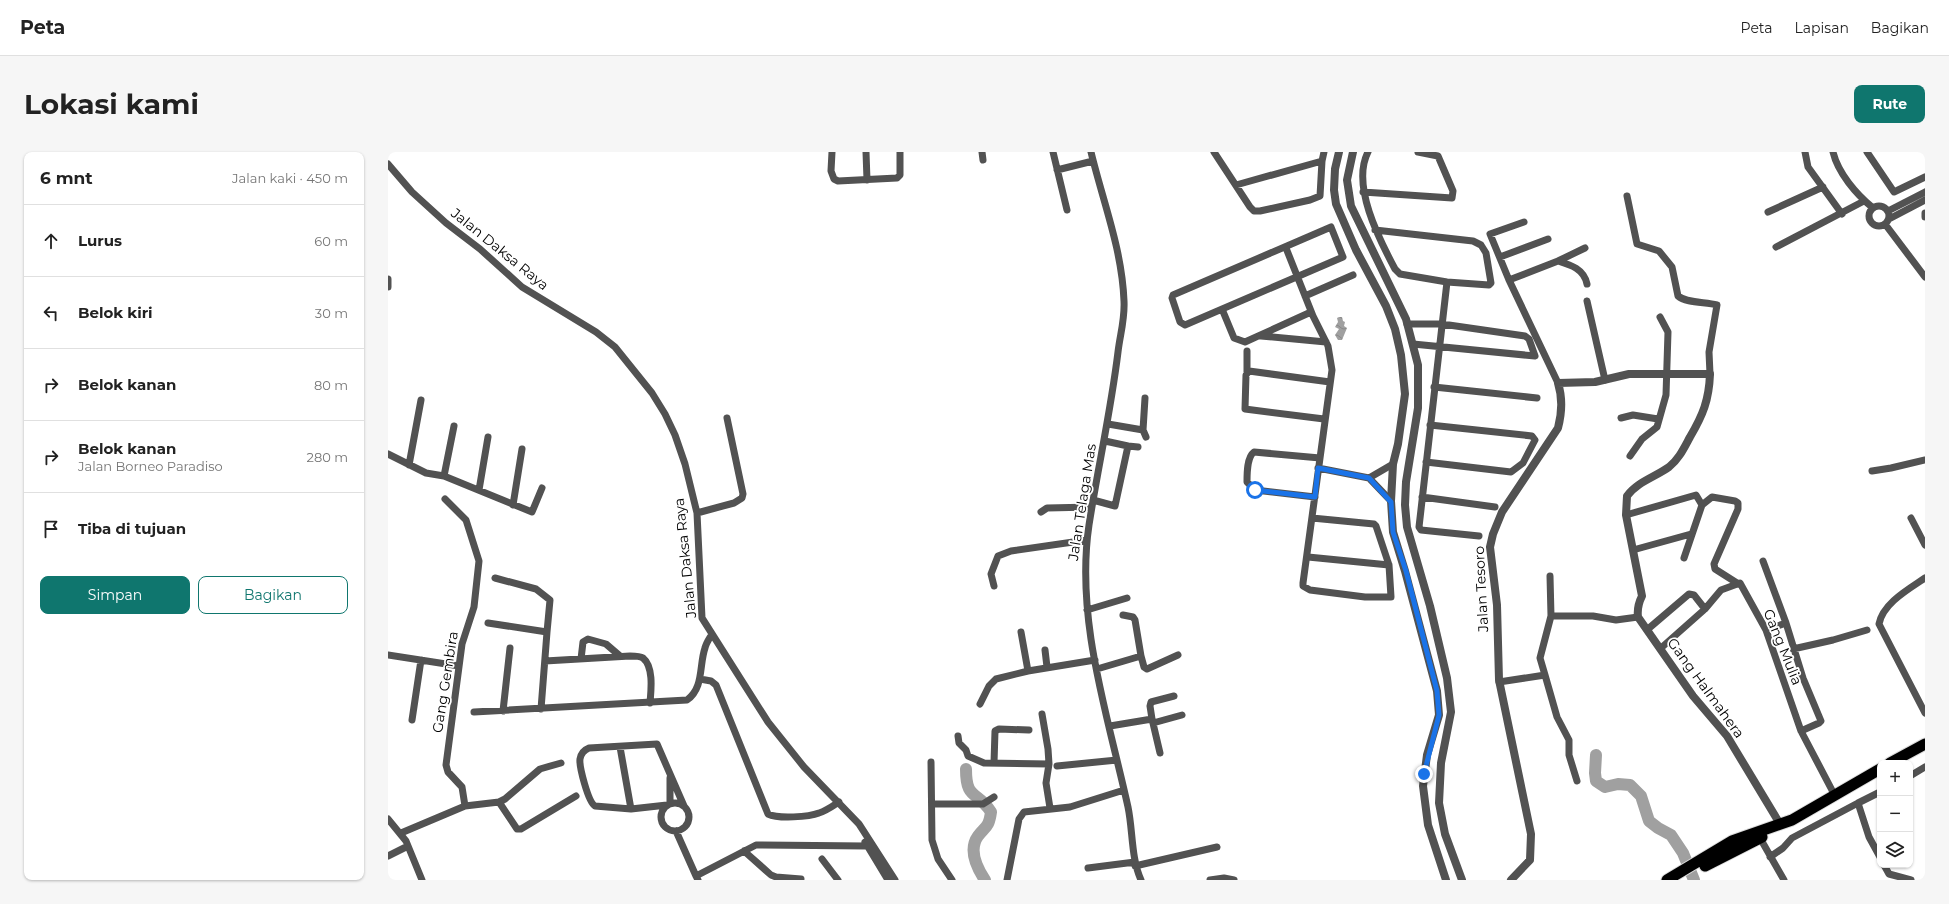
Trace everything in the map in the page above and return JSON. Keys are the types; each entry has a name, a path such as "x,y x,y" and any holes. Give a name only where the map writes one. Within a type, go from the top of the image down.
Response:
{"highway":[{"path":"1896,760 1925,744"},
{"path":"1701,864 1783,828 1792,820 1834,794 1877,771"},
{"path":"1667,880 1680,877 1701,864 1732,841 1792,820"}],"street":[{"path":"832,152 831,171 834,179 838,181 897,178 900,175 900,152"},
{"path":"866,152 867,180"},
{"path":"982,152 983,160"},
{"path":"1052,152 1067,210"},
{"name":"Jalan Telaga Mas","path":"1091,152 1115,235 1121,268 1124,318 1108,424 1092,504 1084,575 1087,610 1095,660 1131,823 1135,864 1141,880"},
{"path":"1214,152 1254,211 1310,200 1320,196 1324,152"},
{"path":"1339,152 1334,190 1336,204 1356,250 1386,306 1395,329 1401,355 1405,394 1398,444 1393,464 1391,502 1393,532 1406,571 1437,691 1439,715 1427,755 1423,786 1428,825 1446,880"},
{"path":"1353,152 1347,180 1351,206 1407,324 1418,365 1418,408 1406,482 1405,505 1407,527 1430,606 1446,676 1451,712 1441,763 1439,803 1445,834 1462,880"},
{"path":"1368,152 1364,169 1363,192 1376,230 1395,269 1400,274 1447,282 1490,285 1491,283 1486,253 1481,245 1473,241 1376,230"},
{"path":"1363,192 1452,198 1453,191 1438,156 1418,152"},
{"path":"1805,152 1808,167 1842,214"},
{"path":"1833,152 1836,165 1864,201 1873,208"},
{"path":"1867,152 1894,192 1925,177"},
{"path":"1057,170 1093,161"},
{"path":"1236,185 1322,161"},
{"name":"Jalan Daksa Raya","path":"388,164 412,192 446,223 480,249 522,287 596,332 615,347 643,381 666,414 685,464 697,513 702,618 772,728 804,767 860,824 866,834 868,845"},
{"path":"1768,212 1823,187"},
{"path":"1925,192 1887,218 1877,226 1871,222 1869,214 1873,208 1881,206 1887,218 1925,277"},
{"path":"1551,616 1593,616 1616,620 1638,617 1638,603 1642,596 1626,515 1627,496 1630,492 1669,466 1686,447 1701,419 1706,405 1710,374 1709,352 1717,305 1706,302 1685,300 1678,296 1672,267 1659,251 1637,244 1627,196"},
{"path":"1887,218 1925,200"},
{"path":"1776,247 1842,214 1864,201"},
{"name":"Jalan Tesoro","path":"1511,880 1530,860 1531,834 1499,682 1497,605 1490,547 1493,534 1502,512 1558,428 1562,415 1562,400 1558,383 1509,280 1490,234 1524,222"},
{"path":"1331,227 1343,257 1298,277 1183,325 1180,322 1172,296 1286,248 1331,227"},
{"path":"1500,257 1548,239"},
{"path":"1286,248 1305,296 1326,342 1330,353 1332,370 1324,419 1320,458 1318,468 1312,518 1308,556 1303,583 1306,589 1365,596 1391,597 1389,565 1378,529 1374,524 1312,518"},
{"path":"1509,280 1558,261 1586,248"},
{"path":"1558,261 1570,265 1580,271 1586,277 1587,284"},
{"path":"1305,296 1353,275"},
{"path":"388,279 388,287"},
{"path":"1447,282 1418,524 1421,530 1479,536"},
{"path":"1587,301 1605,380"},
{"path":"1222,309 1234,338 1238,341 1245,342 1312,312"},
{"path":"1630,456 1642,439 1657,427 1658,419 1666,395 1668,373 1668,332 1660,317"},
{"path":"1407,324 1442,324 1525,336 1529,339 1535,356 1413,344"},
{"path":"1260,335 1326,342"},
{"path":"1247,350 1245,409 1324,419"},
{"path":"1247,372 1330,382"},
{"path":"1558,383 1605,380 1629,374 1710,374"},
{"path":"1403,379 1418,377"},
{"path":"1434,387 1537,398"},
{"path":"1108,424 1144,434 1145,398"},
{"path":"409,464 421,400"},
{"path":"1621,418 1633,415 1658,419"},
{"path":"697,513 734,503 742,498 743,494 727,418"},
{"path":"1426,462 1512,472 1523,463 1535,440 1532,436 1430,425"},
{"path":"444,476 454,426"},
{"path":"479,490 488,437"},
{"path":"1105,441 1138,447"},
{"path":"1041,512 1046,508 1092,504 1114,508 1128,446"},
{"path":"513,505 522,449"},
{"path":"1315,497 1255,490 1247,482 1247,474 1251,454 1254,452 1320,458"},
{"path":"388,454 426,473 444,476 532,512 542,488"},
{"path":"1872,470 1891,468 1925,460"},
{"path":"1369,478 1393,464"},
{"path":"1318,468 1369,478 1391,502"},
{"path":"1626,515 1696,495 1702,505"},
{"path":"1684,558 1702,505 1712,497 1735,501 1738,503 1738,509 1714,564 1715,568 1737,583"},
{"path":"1422,498 1495,507"},
{"name":"Gang Gembira","path":"445,499 466,520 479,561 474,608 462,644 446,765 448,772 462,788 465,806"},
{"path":"1911,518 1925,545"},
{"path":"1633,550 1691,534"},
{"path":"994,586 991,574 998,556 1010,551 1087,540"},
{"path":"1308,556 1389,565"},
{"path":"1763,561 1786,623 1793,649 1807,688 1821,721 1801,731"},
{"path":"1550,576 1551,616 1540,658 1557,718 1569,740 1569,755 1577,781"},
{"path":"495,578 536,589 550,600 541,709"},
{"path":"1925,578 1906,591 1882,613 1879,624 1925,713"},
{"path":"1661,648 1705,610 1721,590 1737,583"},
{"name":"Gang Mulia","path":"1737,583 1742,584 1766,630 1801,731 1834,794"},
{"path":"1648,629 1689,594 1694,595 1705,610"},
{"path":"1087,610 1127,598"},
{"path":"1123,615 1133,617 1135,620 1144,667 1147,669 1178,655"},
{"name":"Gang Halmahera","path":"1638,617 1648,629 1693,696 1727,736 1780,824"},
{"path":"488,623 547,632"},
{"path":"1766,630 1786,623"},
{"path":"1793,649 1833,640 1867,630"},
{"path":"1021,632 1028,671"},
{"path":"474,712 687,700 695,691 700,679 705,647 712,634"},
{"path":"581,659 581,646 583,642 588,639 606,644 620,656"},
{"path":"503,711 510,648"},
{"path":"1045,650 1047,667"},
{"path":"388,655 459,666"},
{"path":"545,661 620,656 641,657 645,659 650,672 650,703"},
{"path":"1097,669 1141,656"},
{"path":"412,720 421,660"},
{"path":"980,704 993,681 1047,667 1095,660"},
{"path":"1499,682 1545,675"},
{"path":"700,679 711,681 716,685 768,814 780,817 812,816 839,802"},
{"path":"1160,753 1150,706 1152,702 1174,696"},
{"path":"1042,714 1049,764 1046,783 1050,808"},
{"path":"1110,726 1152,721 1182,715"},
{"path":"994,763 995,732 999,729 1028,730"},
{"path":"958,736 959,743 966,750 968,756 984,763 1049,764"},
{"path":"669,805 664,808 661,817 662,822 667,828 676,831 684,828 689,821 689,813 684,806 657,744 590,748 584,750 579,761 591,804 594,806 631,809 669,805 674,803 684,806"},
{"path":"620,747 631,809"},
{"path":"1058,766 1117,760"},
{"path":"931,762 932,840 938,859 952,880"},
{"path":"401,833 465,806 499,802 505,799 540,769 561,763"},
{"path":"1913,774 1925,767"},
{"path":"669,805 670,774"},
{"path":"1007,880 1021,814 1028,810 1070,806 1124,790"},
{"path":"1770,857 1783,848 1792,838 1877,794"},
{"path":"499,802 517,829 521,829 576,796"},
{"path":"932,804 983,804 993,798"},
{"path":"1858,803 1869,837 1877,852"},
{"path":"647,808 661,817"},
{"path":"388,819 401,833 422,880"},
{"path":"676,831 697,878 756,845 868,845"},
{"path":"1760,838 1784,880"},
{"path":"868,845 888,880"},
{"path":"868,845 895,880"},
{"path":"388,856 408,846"},
{"path":"1088,868 1135,864 1217,847"},
{"path":"744,851 771,875 801,879"},
{"path":"822,859 838,880"},
{"path":"1886,868 1890,877 1911,880"},
{"path":"1210,880 1224,878 1234,880"}],"water":[{"path":"1342,317 1343,321 1345,322 1344,326 1347,328 1342,340 1338,340 1335,335 1339,329 1335,327 1338,322 1337,318"}],"waterway":[{"path":"1596,755 1596,781 1605,787 1618,784 1630,785 1641,796 1649,821 1671,835 1683,853 1694,880"},
{"path":"966,769 966,779 970,791 981,800 991,812 988,824 978,836 974,847 975,859 985,880"}],"route":[{"path":"1255,490 1315,497 1318,468 1369,478 1376,488 1391,502 1393,532 1406,571 1437,691 1439,715 1434,737 1427,755 1424,774"}]}
